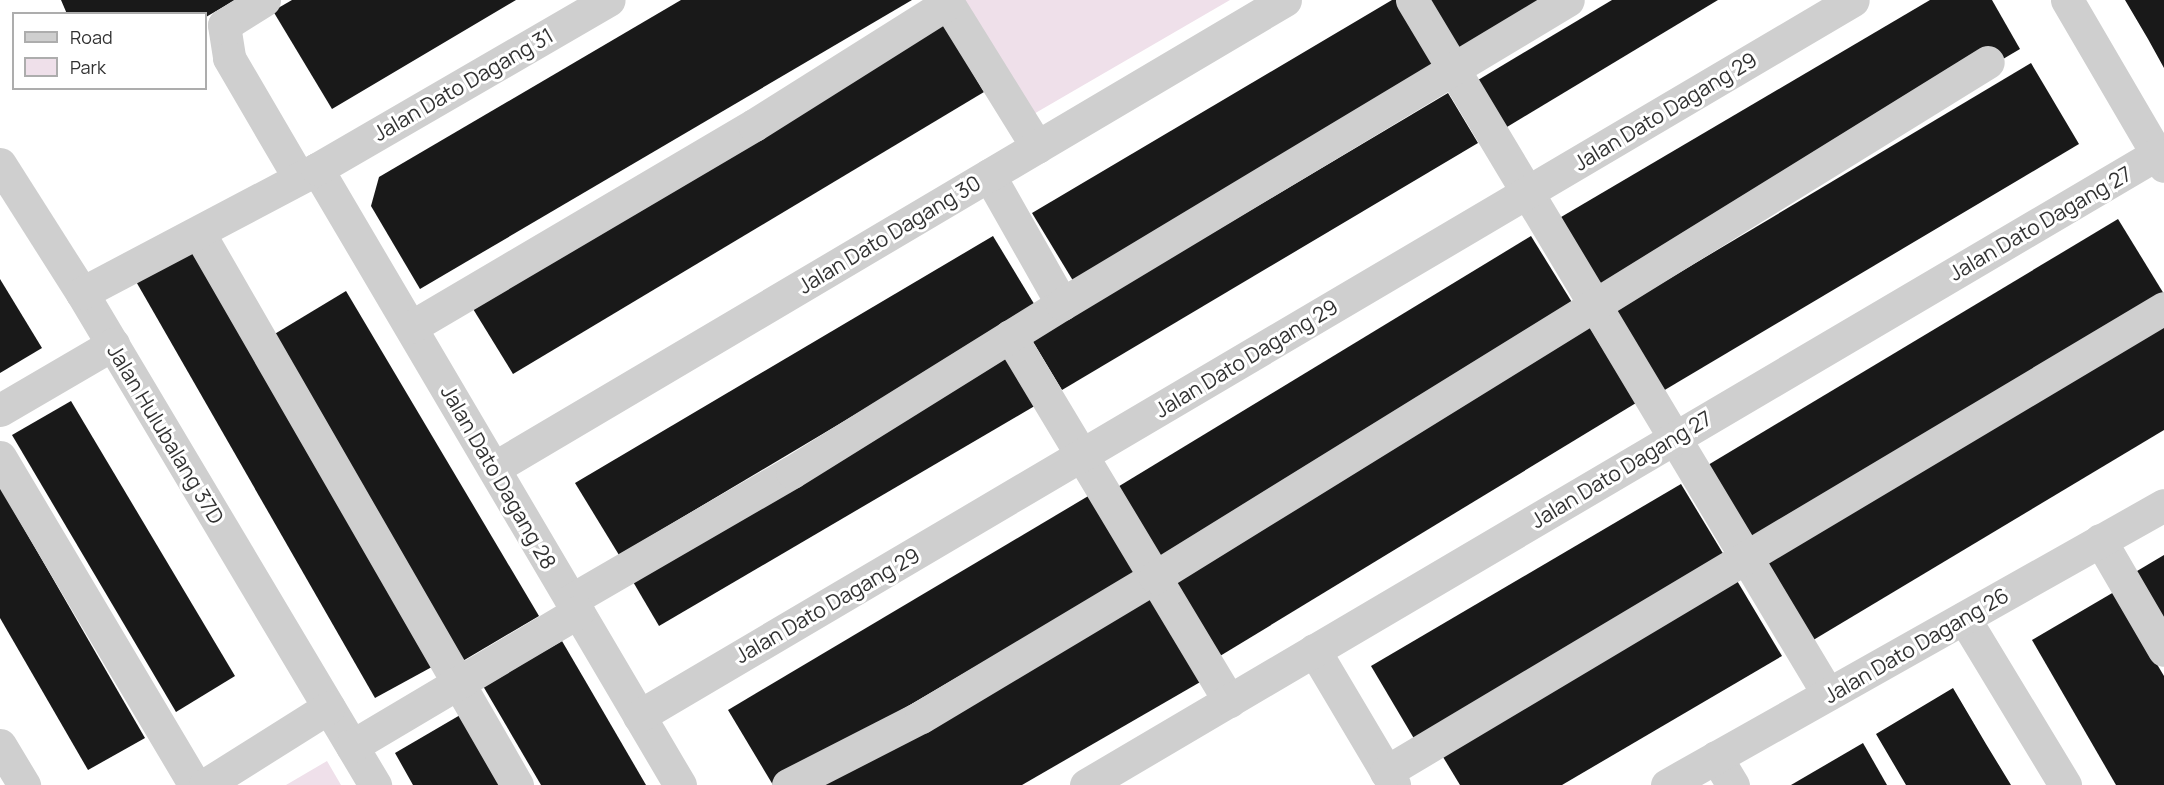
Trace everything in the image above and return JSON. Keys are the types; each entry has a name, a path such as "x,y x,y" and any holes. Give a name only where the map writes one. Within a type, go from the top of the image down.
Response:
{"street":[{"name":"Jalan Dato Dagang 28","path":"264,0 224,25 229,58 411,327 680,785"},
{"name":"Jalan Dato Dagang 31","path":"82,293 308,174 609,0"},
{"name":"Jalan Dato Dagang 30","path":"494,468 1285,0"},
{"path":"1412,0 1828,694"},
{"path":"352,746 456,684 574,606 1062,304 1568,0"},
{"name":"Jalan Dato Dagang 29","path":"639,716 1853,0"},
{"path":"2067,0 2158,146"},
{"path":"411,327 754,125 947,2 1037,147"},
{"path":"788,785 921,717 1155,577 1988,62"},
{"name":"Jalan Dato Dagang 27","path":"1086,785 1674,438 2158,146"},
{"name":"Jalan Hulubalang 37D","path":"0,164 113,344 375,785"},
{"path":"989,175 1062,304"},
{"path":"199,233 456,684 517,785"},
{"path":"1314,650 1390,778 1747,559 2164,308"},
{"path":"1010,336 1229,700"},
{"path":"0,410 113,344"},
{"path":"0,458 195,785"},
{"name":"Jalan Dato Dagang 26","path":"1667,785 2164,505"},
{"path":"2100,540 2164,650"},
{"path":"1964,618 2065,785"},
{"path":"205,785 329,707"},
{"path":"0,745 24,785"},
{"path":"1716,757 1733,785"}],"green space":[{"path":"964,0 1230,0 1032,115"},
{"path":"327,761 341,785 286,785"}],"building":[{"path":"61,0 235,0 207,16 207,12 66,12"},
{"path":"292,0 516,0 332,109 273,11"},
{"path":"681,0 912,0 420,289 371,206 379,177"},
{"path":"1392,0 1396,0 1437,68 1075,284 1032,213"},
{"path":"1428,0 1551,0 1460,54"},
{"path":"1612,0 1718,0 1502,130 1473,83"},
{"path":"1930,0 1992,0 2020,49 1601,296 1556,220"},
{"path":"2125,0 2164,0 2164,68 2148,39"},
{"path":"942,21 984,92 513,374 470,304"},
{"path":"2031,63 2079,144 1663,391 1615,311"},
{"path":"1448,93 1478,143 1062,390 1032,340"},
{"path":"2118,219 2164,294 1754,553 1703,468"},
{"path":"993,236 1036,307 619,555 575,483"},
{"path":"1531,236 1578,312 1164,565 1116,488"},
{"path":"199,241 441,662 375,698 134,278"},
{"path":"0,279 42,348 0,373"},
{"path":"346,291 539,616 461,662 268,338"},
{"path":"2164,319 2164,430 1810,642 1761,560"},
{"path":"1589,326 1636,403 1220,656 1173,578"},
{"path":"1009,353 1038,404 659,626 629,575"},
{"path":"71,401 235,676 176,712 12,435"},
{"path":"1681,484 1730,565 1419,747 1371,666"},
{"path":"0,487 145,738 88,770 0,618"},
{"path":"1090,495 1137,572 773,785 728,710"},
{"path":"2164,555 2164,629 2132,574"},
{"path":"1736,579 1782,656 1562,785 1460,785 1440,752"},
{"path":"1150,591 1202,681 1022,785 815,785"},
{"path":"2114,592 2164,676 2164,785 2116,785 2032,640"},
{"path":"562,641 646,785 541,785 483,686"},
{"path":"1953,688 2011,785 1906,785 1876,734"},
{"path":"467,711 510,785 413,785 395,753"},
{"path":"1863,743 1887,785 1791,785"}]}
